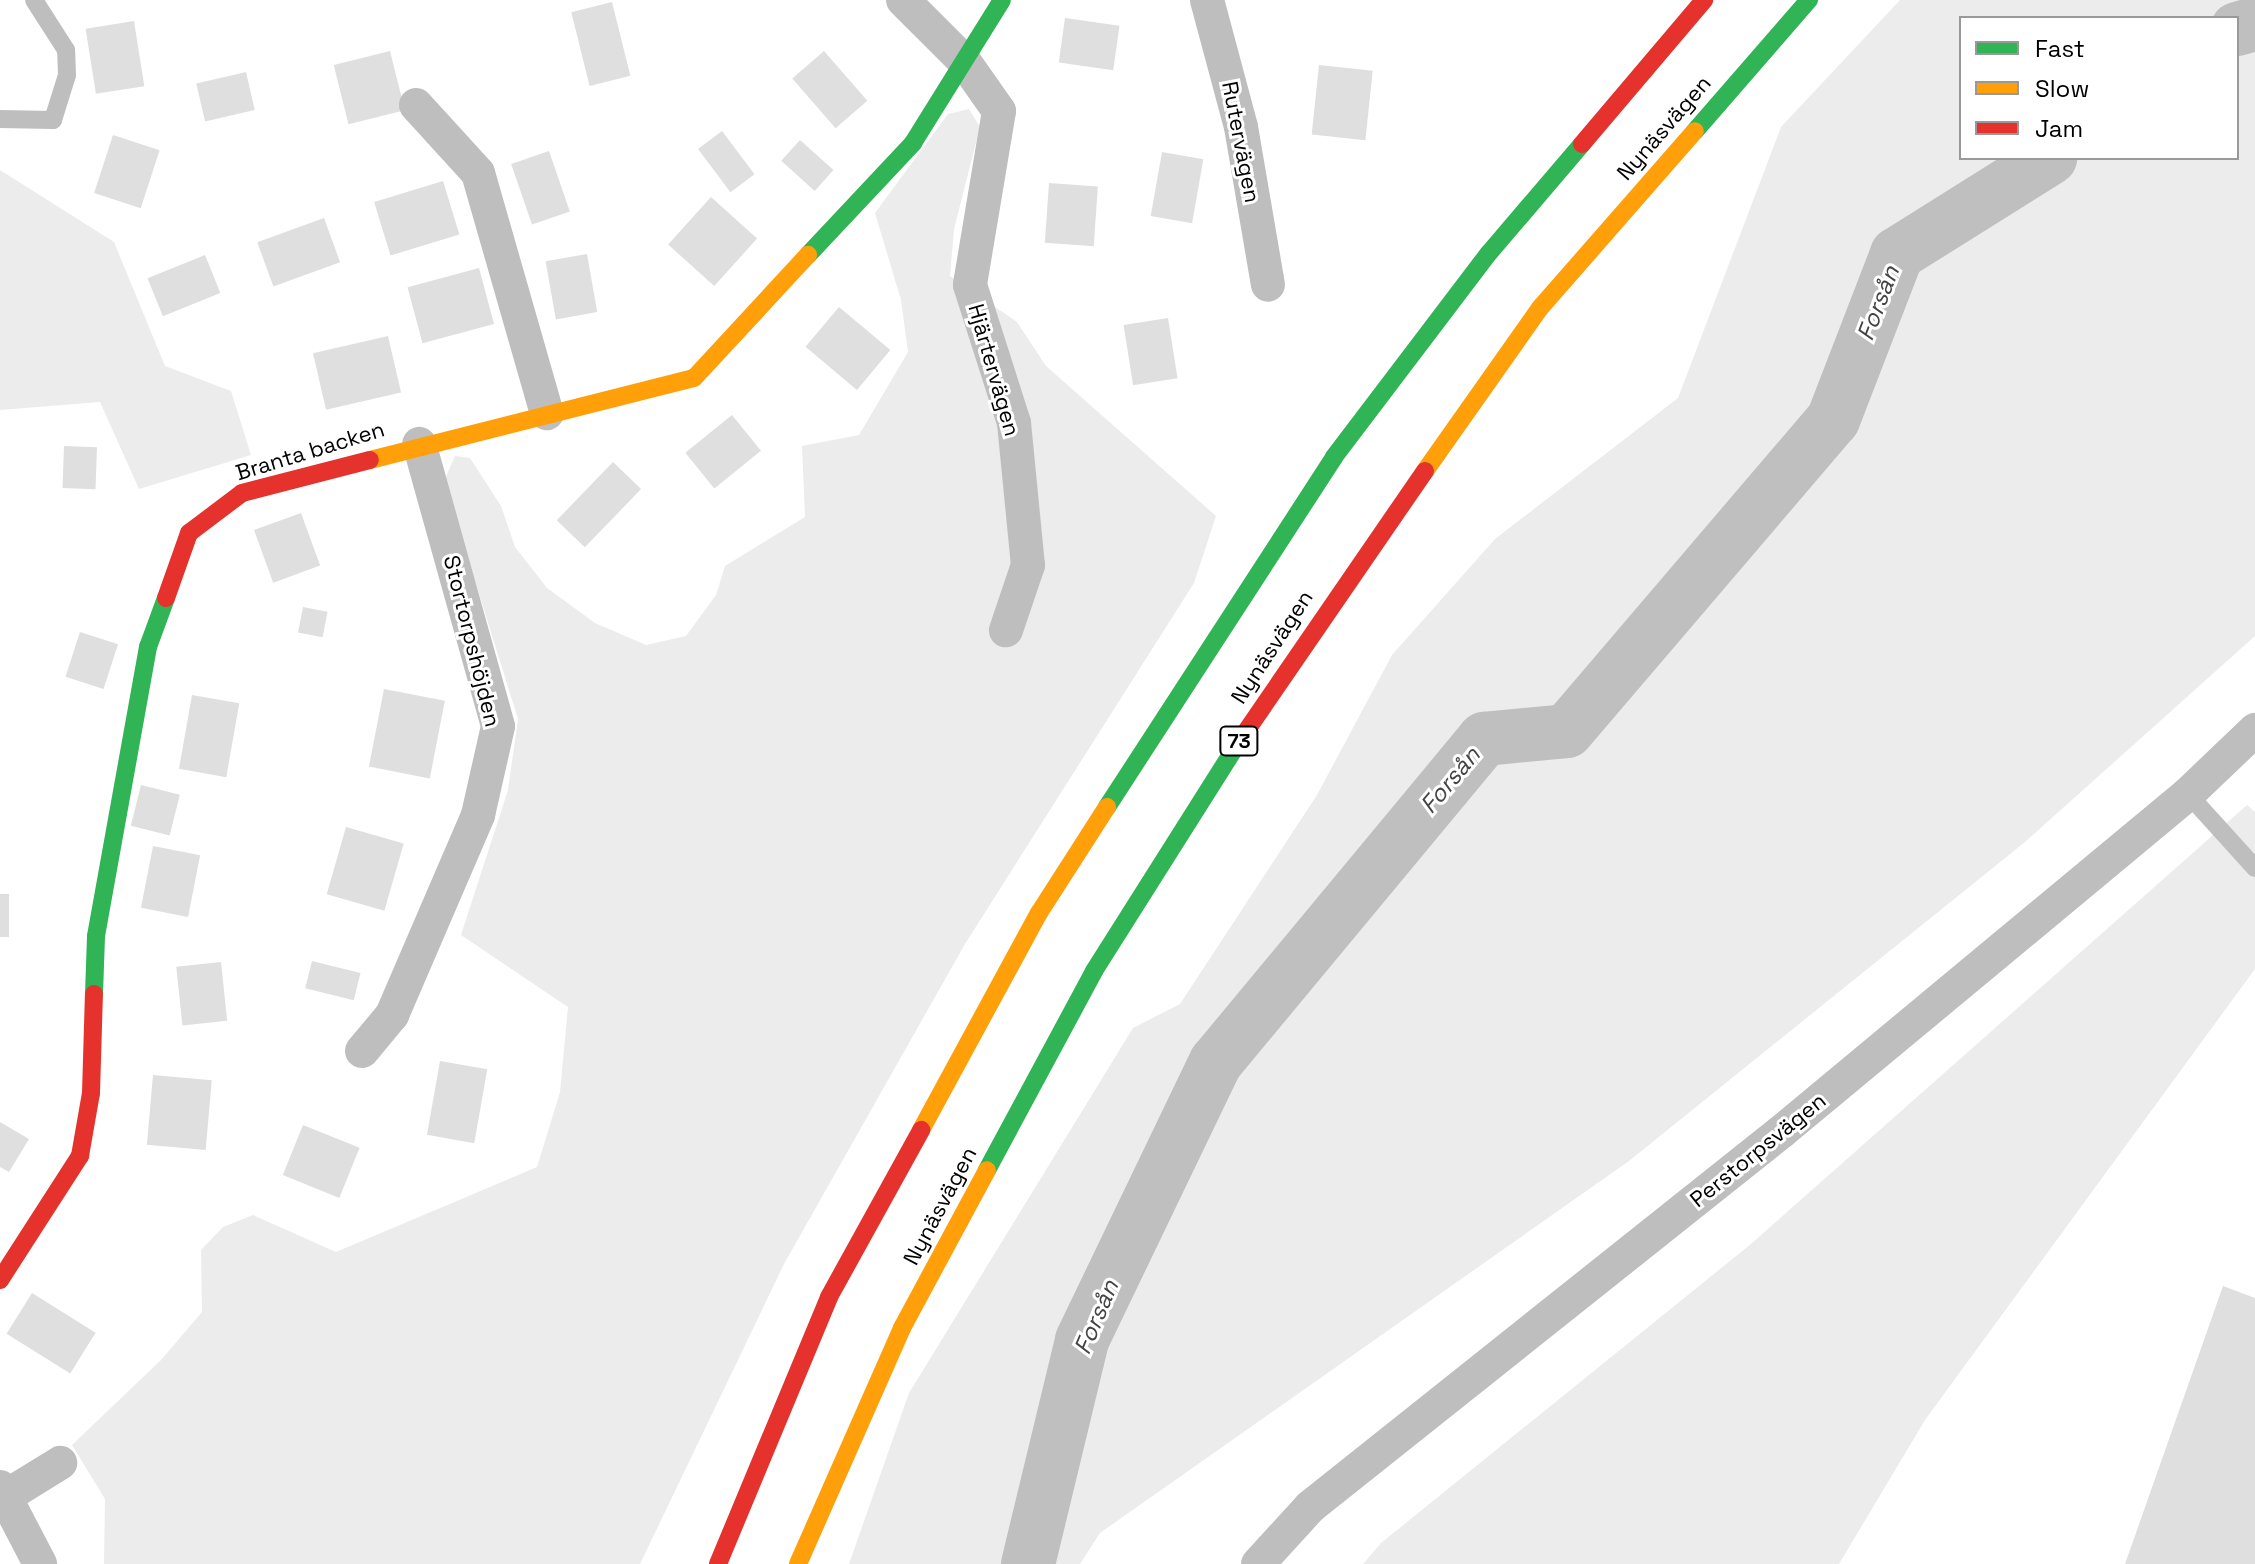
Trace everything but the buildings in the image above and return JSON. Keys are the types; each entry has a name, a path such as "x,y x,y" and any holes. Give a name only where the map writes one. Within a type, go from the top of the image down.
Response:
{"main road":[{"name":"Branta backen","path":"0,1280 80,1156 91,1093 96,936 148,647 189,533 242,493 419,444 694,378 913,143 1002,0"},
{"path":"718,1564 829,1297 1039,913 1334,457 1489,253 1704,0"},
{"name":"Nynäsvägen","path":"798,1564 902,1328 1086,984 1277,681 1540,308 1809,0"}],"street":[{"name":"Hjärtervägen","path":"903,0 964,61 999,111 970,285 1014,423 1028,565 1006,630"},
{"name":"Rutervägen","path":"1207,0 1241,127 1268,285"},
{"path":"416,105 478,173 547,413"},
{"name":"Stortorpshöjden","path":"362,1051 392,1015 478,815 498,726 419,444"},
{"name":"Perstorpsvägen","path":"1258,1564 1310,1507 1781,1132 2188,794 2255,730"},
{"path":"40,1564 3,1492 60,1463"}],"lane":[{"path":"0,119 53,120 67,75 66,50 34,0"},
{"path":"2188,794 2255,868"}],"shaded area":[{"path":"1900,0 2255,0 2255,636 2025,842 1629,1161 1100,1533 1080,1564 849,1564 909,1393 1133,1028 1180,1004 1317,795 1392,655 1495,539 1678,398 1781,127"},
{"path":"969,109 980,127 954,229 950,276 1017,322 1046,366 1216,516 1194,583 965,944 784,1264 640,1564 104,1564 105,1499 72,1445 161,1360 202,1312 201,1250 223,1227 253,1215 336,1252 537,1167 560,1092 568,1007 461,935 508,790 518,719 444,481 455,456 470,458 501,506 515,547 547,588 595,623 646,645 686,636 716,595 725,566 805,517 802,446 859,435 908,352 901,300 875,213 948,114"},
{"path":"0,170 114,242 165,366 231,391 251,455 139,489 100,402 0,410"},
{"path":"2247,805 2255,812 2255,969 1925,1420 1839,1564 1363,1564 1381,1543 1751,1244"}],"waterway":[{"name":"Forsån","path":"2239,28 2255,24"},
{"name":"Forsån","path":"1028,1564 1082,1340 1216,1062 1484,739 1567,731 1833,420 1897,254 2047,160"}],"traffic: fast":[{"path":"808,255 913,143 1002,0"},
{"path":"1695,131 1809,0"},
{"path":"1107,807 1334,457 1489,253 1582,144"},
{"path":"94,994 96,936 148,647 166,598"},
{"path":"987,1170 1094,971 1238,743"}],"traffic: slow":[{"path":"1425,471 1540,308 1695,131"},
{"path":"370,460 694,378 808,255"},
{"path":"921,1130 1039,913 1107,807"},
{"path":"798,1564 902,1328 987,1170"}],"traffic: jam":[{"path":"1582,144 1704,0"},
{"path":"166,598 189,533 242,493 370,460"},
{"path":"1238,743 1425,471"},
{"path":"0,1280 80,1156 91,1093 94,994"},
{"path":"718,1564 829,1297 921,1130"}]}
